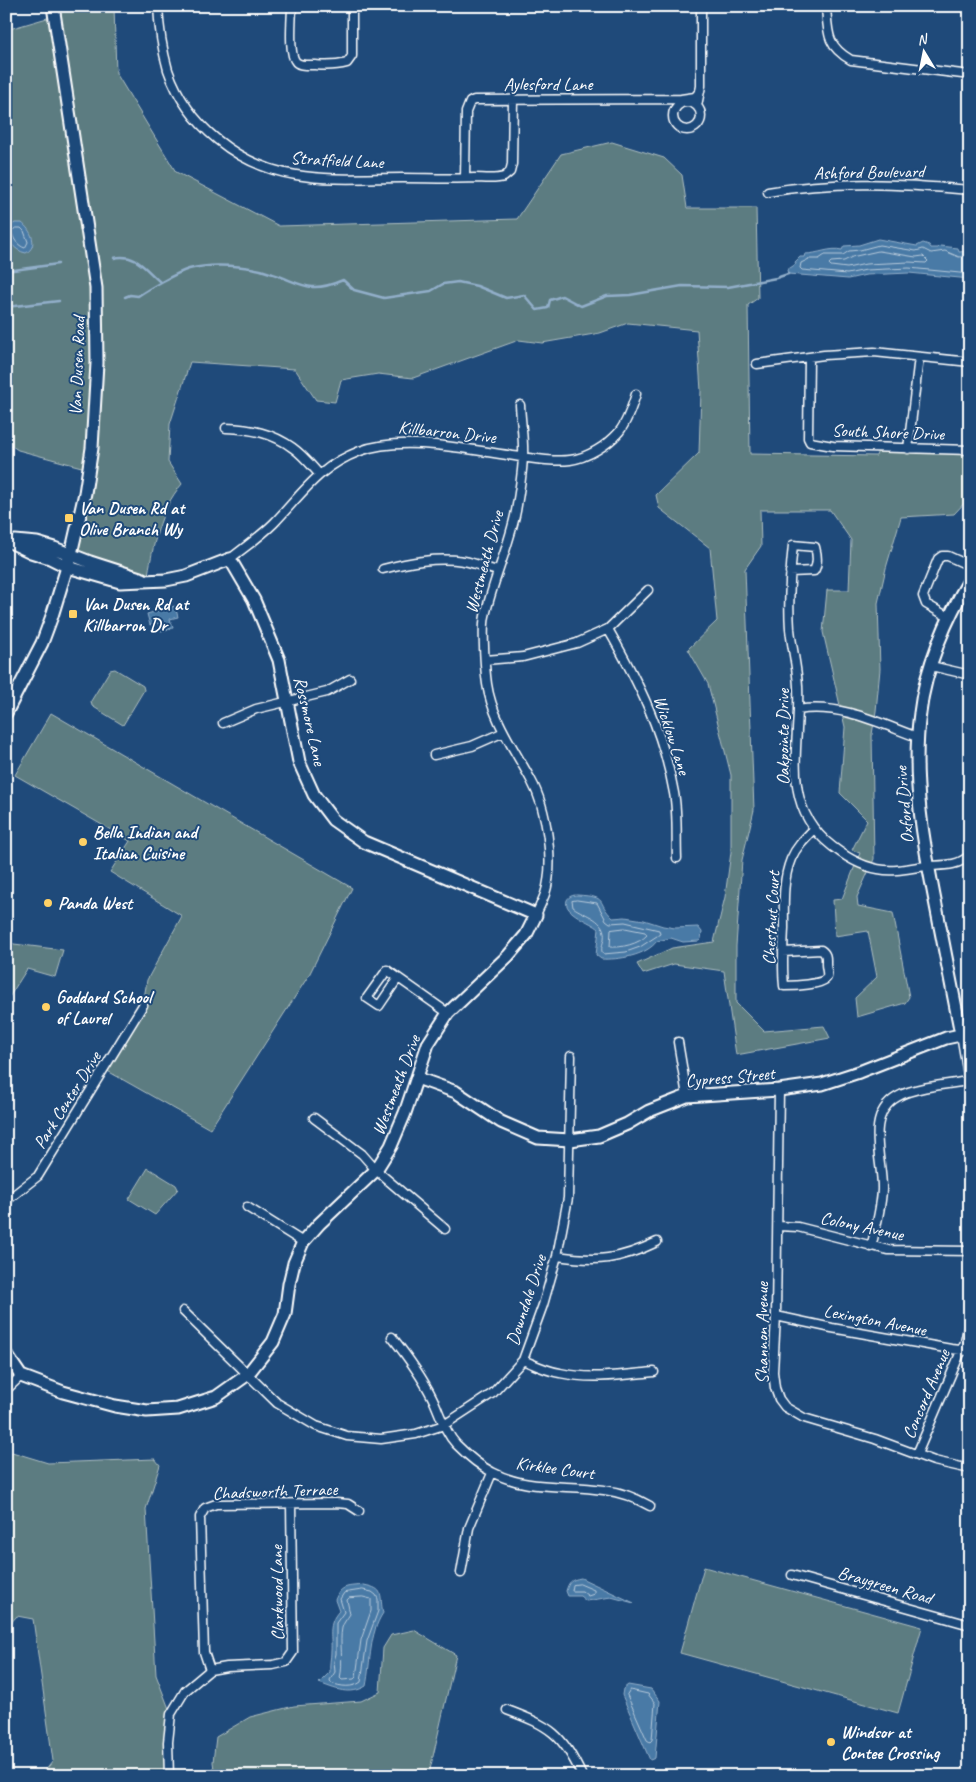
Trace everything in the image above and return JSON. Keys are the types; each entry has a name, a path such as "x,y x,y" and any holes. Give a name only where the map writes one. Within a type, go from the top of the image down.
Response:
{"street":[{"name":"Stratfield Lane","path":"158,6 163,51 178,92 200,124 236,153 265,168 297,176 500,178 510,172 512,164 513,100"},
{"path":"292,6 292,43 295,61 303,65 335,66 346,63 352,56 352,6"},
{"path":"697,106 700,91 701,6"},
{"path":"826,6 830,41 837,52 850,60 970,75"},
{"name":"Van Dusen Road","path":"6,713 42,643 68,567 85,493 92,448 97,363 96,288 54,7"},
{"name":"Aylesford Lane","path":"466,178 466,112 469,104 476,100 679,100 695,97 700,91"},
{"name":"Ashford Boulevard","path":"768,192 809,187 883,183 970,190"},
{"path":"757,364 809,357 874,352 970,362"},
{"name":"South Shore Drive","path":"809,357 808,438 810,442 824,445 970,450"},
{"path":"908,449 919,357"},
{"name":"Killbarron Drive","path":"7,541 68,567 120,582 166,580 186,576 230,559 272,524 319,474 340,460 361,450 388,444 420,444 523,458 571,460 604,445 619,432 636,394"},
{"name":"Westmeath Drive","path":"21,1376 62,1392 115,1406 147,1411 178,1409 216,1397 247,1375 273,1342 285,1314 288,1284 303,1242 319,1224 376,1170 391,1146 405,1113 428,1044 448,1013 508,956 526,935 545,893 549,869 546,826 532,782 504,732 487,685 484,618 497,572 506,550 516,511 523,458 520,405"},
{"path":"226,428 249,429 267,434 294,448 319,474"},
{"name":"Killbarron Drive","path":"7,541 37,543 147,580"},
{"name":"Oakpointe Drive","path":"790,572 814,571 817,553 814,547 793,546 790,572 790,629 797,679 798,710 795,758 796,788 801,805 814,829 825,841 846,857 870,867 896,870 955,864 970,855"},
{"path":"950,618 926,604 923,596 938,559 942,556 948,556 970,566"},
{"name":"Rossmore Lane","path":"230,559 254,600 278,660 299,762 314,795 333,820 364,842 536,915"},
{"path":"383,569 414,561 440,560 464,561 497,572"},
{"name":"Oxford Drive","path":"965,1033 928,866 918,797 917,737 922,698 931,666 950,618 970,579"},
{"path":"486,660 523,657 578,643 608,629 648,590"},
{"name":"Wicklow Lane","path":"608,629 635,676 664,748 674,794 677,858"},
{"path":"931,666 970,675"},
{"path":"223,723 256,709 326,692 350,679"},
{"path":"798,710 821,708 839,710 917,737"},
{"path":"434,755 472,746 504,732"},
{"name":"Chestnut Court","path":"783,952 821,950 826,956 827,976 821,982 784,986 783,952 787,869 797,847 814,829"},
{"path":"398,978 378,1006 367,998 387,970 448,1013"},
{"name":"Park Center Drive","path":"6,1201 38,1176 143,1005"},
{"path":"871,1247 882,1190 877,1133 882,1113 891,1101 904,1094 969,1084 965,1033"},
{"name":"Cypress Street","path":"417,1078 456,1092 501,1122 538,1138 570,1140 599,1136 627,1124 649,1111 688,1096 779,1090 822,1084 847,1077 925,1045 965,1033"},
{"path":"678,1042 688,1096"},
{"name":"Downdale Drive","path":"183,1311 277,1403 316,1426 347,1436 381,1439 416,1434 444,1425 493,1393 523,1360 543,1305 557,1256 568,1198 571,1056"},
{"name":"Shannon Avenue","path":"779,1090 778,1226 773,1378 779,1399 785,1407 804,1418 875,1439 941,1463 970,1469"},
{"path":"314,1118 362,1154 376,1170 445,1229"},
{"path":"247,1207 303,1242"},
{"name":"Colony Avenue","path":"778,1226 798,1227 871,1247 895,1251 970,1252"},
{"path":"557,1256 587,1260 608,1259 636,1252 657,1242"},
{"name":"Lexington Avenue","path":"776,1316 832,1328 966,1351"},
{"name":"Concord Avenue","path":"917,1454 966,1351 965,1342 970,1318"},
{"name":"Kirklee Court","path":"392,1337 415,1366 455,1443 492,1472 518,1481 542,1486 604,1490 632,1497 650,1506"},
{"path":"6,1354 21,1376 6,1390"},
{"path":"523,1360 559,1373 583,1376 654,1372"},
{"path":"461,1573 470,1528 492,1472"},
{"name":"Chadsworth Terrace","path":"210,1670 204,1652 200,1517 206,1508 216,1504 348,1504 359,1511"},
{"name":"Clarkwood Lane","path":"210,1670 286,1662 293,1652 291,1504"},
{"name":"Braygreen Road","path":"792,1575 970,1625"},
{"path":"169,1776 168,1742 171,1714 185,1691 210,1670"},
{"path":"507,1710 536,1721 551,1730 562,1740 572,1754 582,1776"}],"green space":[{"path":"56,6 114,6 116,73 176,172 279,226 517,219 561,154 612,142 664,158 682,175 687,208 756,208 758,298 748,305 750,454 876,456 879,448 970,450 970,497 954,514 901,517 878,603 880,669 872,734 874,859 857,897 858,906 893,913 909,997 905,1003 857,1017 855,998 877,977 868,931 835,936 833,900 842,899 860,853 852,850 867,820 840,793 845,727 823,632 827,590 849,590 851,540 830,510 760,510 761,546 745,569 754,810 742,860 736,946 736,1003 764,1031 824,1026 830,1038 736,1055 724,971 674,964 643,974 637,964 672,948 714,942 725,897 731,852 731,775 708,684 688,649 717,621 710,548 659,508 656,495 699,453 701,391 697,330 628,323 600,333 542,343 519,340 413,378 378,374 341,380 335,402 316,400 295,369 190,362 170,424 168,462 182,484 174,494 162,517 147,580 71,554 89,469 18,450 6,442 6,30 54,16"},
{"path":"115,669 143,686 144,690 123,725 92,706 91,701 110,670"},
{"path":"51,713 352,888 309,975 210,1129 104,1069 143,1005 147,980 182,916 110,872 130,841 15,775"},
{"path":"6,940 14,944 63,950 55,977 27,969 6,1002"},
{"path":"148,1168 176,1185 178,1189 155,1215 129,1199"},
{"path":"12,1452 48,1463 155,1459 160,1465 146,1509 156,1675 171,1714 169,1776 41,1776 53,1761 33,1619 17,1616 6,1628 6,1461"},
{"path":"704,1567 922,1627 898,1713 680,1653"},
{"path":"414,1630 456,1655 429,1774 393,1768 391,1776 215,1776 213,1762 216,1737 250,1717 294,1706 361,1701 380,1692 383,1648 391,1635"}],"water":[{"path":"15,223 22,223 31,234 32,246 26,253 14,247 7,236 6,228"},
{"path":"878,239 917,246 923,243 931,248 938,248 940,246 958,248 959,252 970,251 970,279 909,273 866,275 848,279 788,274 787,270 796,264 795,262 800,257 804,257 805,254 833,249 842,250 844,246 859,245"},
{"path":"175,606 178,617 170,619 173,628 161,631 159,623 150,625 147,614"},
{"path":"577,895 598,899 613,918 625,917 644,920 675,928 698,927 702,932 701,939 699,941 683,942 671,938 657,941 639,954 615,959 601,959 596,955 599,929 578,917 567,905 569,898"},
{"path":"581,1578 634,1603 611,1597 586,1601 580,1596 568,1596 566,1591 569,1583"},
{"path":"364,1585 379,1591 383,1613 375,1630 366,1686 354,1691 348,1691 319,1683 330,1672 331,1625 339,1611 335,1600 337,1595 346,1587"},
{"path":"628,1685 651,1689 660,1701 655,1758 650,1760 622,1695 623,1689"}],"waterway":[{"path":"114,258 128,258 140,263 160,282"},
{"path":"6,271 58,264"},
{"path":"125,297 130,295 138,296 170,277 189,269 208,266 261,270 298,284 313,287 321,287 343,280 354,290 384,298 431,291 443,284 458,282 477,286 506,298 524,295 537,310 548,308 550,300 562,296 581,306 607,296 630,295 682,286 728,287 788,274"},
{"path":"6,307 59,301"}],"place":[{"name":"Van Dusen Rd at Olive Branch Wy","path":"69,518"},
{"name":"Van Dusen Rd at Killbarron Dr","path":"73,614"},
{"name":"Bella Indian and Italian Cuisine","path":"83,842"},
{"name":"Panda West","path":"48,903"},
{"name":"Goddard School of Laurel","path":"46,1007"},
{"name":"Windsor at Contee Crossing","path":"831,1742"}]}
